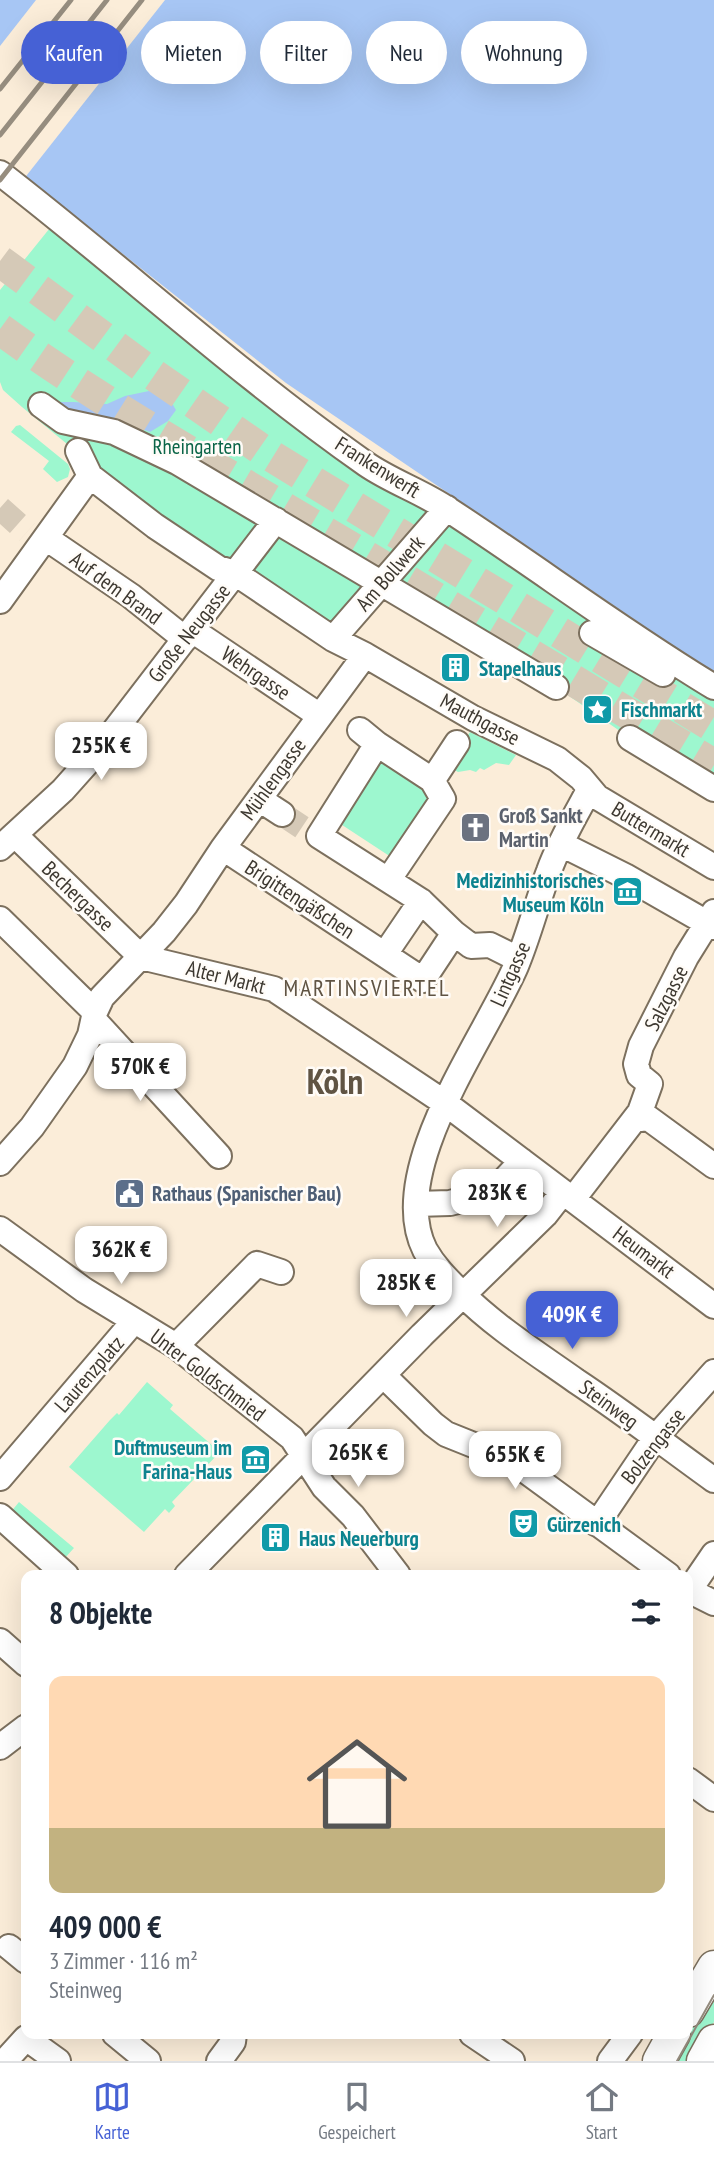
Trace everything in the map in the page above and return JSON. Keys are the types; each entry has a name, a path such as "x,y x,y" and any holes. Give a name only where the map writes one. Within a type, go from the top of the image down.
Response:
{"main road":[{"path":"693,2003 714,1967"},
{"path":"659,2061 671,2039"},
{"path":"703,2061 714,2041"}],"street":[{"name":"Frankenwerft","path":"0,173 61,220 226,358 368,465 447,508 671,662 714,687"},
{"path":"41,405 63,421 114,432 177,462 556,687"},
{"path":"78,452 90,476 155,526 218,568 235,573 333,639 365,655"},
{"path":"0,601 38,538 90,476"},
{"name":"Am Bollwerk","path":"333,639 447,508"},
{"name":"Große Neugasse","path":"7,842 63,790 104,744 276,520"},
{"name":"Auf dem Brand","path":"38,538 189,634"},
{"path":"592,633 663,674"},
{"name":"Wehrgasse","path":"189,634 346,723 434,777"},
{"name":"Mühlengasse","path":"141,957 185,906 259,799 346,723 365,655"},
{"name":"Mauthgasse","path":"365,655 473,718 557,760 581,778 589,790"},
{"path":"346,723 313,833 421,901 471,946 491,946 518,959"},
{"path":"630,738 714,789"},
{"path":"389,879 443,799 434,777 457,743"},
{"name":"Lintgasse","path":"445,1103 489,1022 518,959 549,870 589,790"},
{"name":"Buttermarkt","path":"589,790 714,867"},
{"path":"259,799 282,814"},
{"name":"Bechergasse","path":"7,842 141,957"},
{"path":"561,844 712,921"},
{"name":"Brigittengäßchen","path":"223,848 423,980 454,933"},
{"path":"381,952 421,901"},
{"path":"0,919 94,1016 219,1156"},
{"name":"Salzgasse","path":"641,1115 650,1084 639,1075 636,1064 641,1046 686,957 712,921"},
{"path":"0,1163 32,1127 75,1066 90,1035 102,997 141,957"},
{"name":"Alter Markt","path":"141,957 274,989 445,1103 522,1161"},
{"path":"445,1103 424,1158 416,1204 450,1203 493,1192 522,1161"},
{"path":"192,1570 463,1295 568,1195 641,1115 714,1167"},
{"name":"Heumarkt","path":"522,1161 714,1306"},
{"name":"Steinweg","path":"416,1204 419,1234 426,1250 440,1273 463,1295 502,1330 714,1480"},
{"name":"Unter Goldschmied","path":"0,1229 84,1290 176,1346 292,1438 303,1459 324,1487 353,1516 394,1570"},
{"path":"176,1346 257,1264 281,1272"},
{"name":"Laurenzplatz","path":"0,1478 134,1321"},
{"name":"Bolzengasse","path":"597,1524 655,1438 714,1372"},
{"path":"384,1376 446,1434 511,1460 661,1570"},
{"path":"0,1516 60,1570"},
{"path":"693,1583 714,1554"},
{"path":"693,1592 714,1603"},
{"path":"0,1641 21,1660"},
{"path":"0,1747 21,1731"},
{"path":"693,1784 714,1799"},
{"path":"5,2061 25,2039"},
{"path":"29,2039 49,2047"},
{"path":"121,2039 148,2061"},
{"path":"479,2039 512,2061"},
{"path":"610,2061 626,2039"}],"green space":[{"name":"Rheingarten","path":"58,218 226,358 714,687 714,789 630,738 556,687 381,582 333,639 218,568 22,407 3,390 0,382 0,290"},
{"path":"20,425 68,464 68,477 57,482 43,469 49,461 11,432"},
{"path":"470,732 516,755 509,765 496,763 476,772 458,772 448,766"},
{"path":"379,756 437,793 394,859 336,821"},
{"path":"147,1382 173,1405 170,1409 220,1452 172,1502 175,1506 169,1513 165,1509 144,1532 69,1467"},
{"path":"19,1502 74,1548 64,1559 10,1513"},
{"path":"714,1985 714,2022 692,2061 670,2061 683,2039 693,2039 693,2021"}],"water":[{"path":"0,0 714,0 714,677 635,620 286,383 0,157"},
{"path":"149,391 166,396 176,410 168,421 150,432 118,420 94,420 57,405 61,402 107,404 125,396"}],"pier":[{"path":"36,0 165,0 148,21 141,21 141,30 127,48 127,21 21,21 21,84 99,84 23,180 0,162 0,46"}],"tunnel":[{"path":"0,261 154,375 268,454 714,727"},
{"path":"0,329 159,434 714,765"},
{"path":"0,508 27,532"},
{"path":"282,814 306,830"}],"tram line":[{"path":"693,2032 714,1995"},
{"path":"677,2061 689,2039"}],"railway":[{"path":"0,89 71,0"},
{"path":"0,135 107,0"},
{"path":"0,180 142,0"}],"place":[{"name":"Stapelhaus","path":"456,668"},
{"name":"Fischmarkt","path":"598,709"},
{"name":"Groß Sankt Martin","path":"476,827"},
{"name":"Medizinhistorisches Museum Köln","path":"627,892"},
{"name":"Rathaus (Spanischer Bau)","path":"129,1193"},
{"name":"Duftmuseum im Farina-Haus","path":"255,1459"},
{"name":"Gürzenich","path":"524,1524"},
{"name":"Haus Neuerburg","path":"276,1538"}],"district":[{"name":"MARTINSVIERTEL","path":"367,987"},
{"name":"Köln","path":"335,1081"}]}
